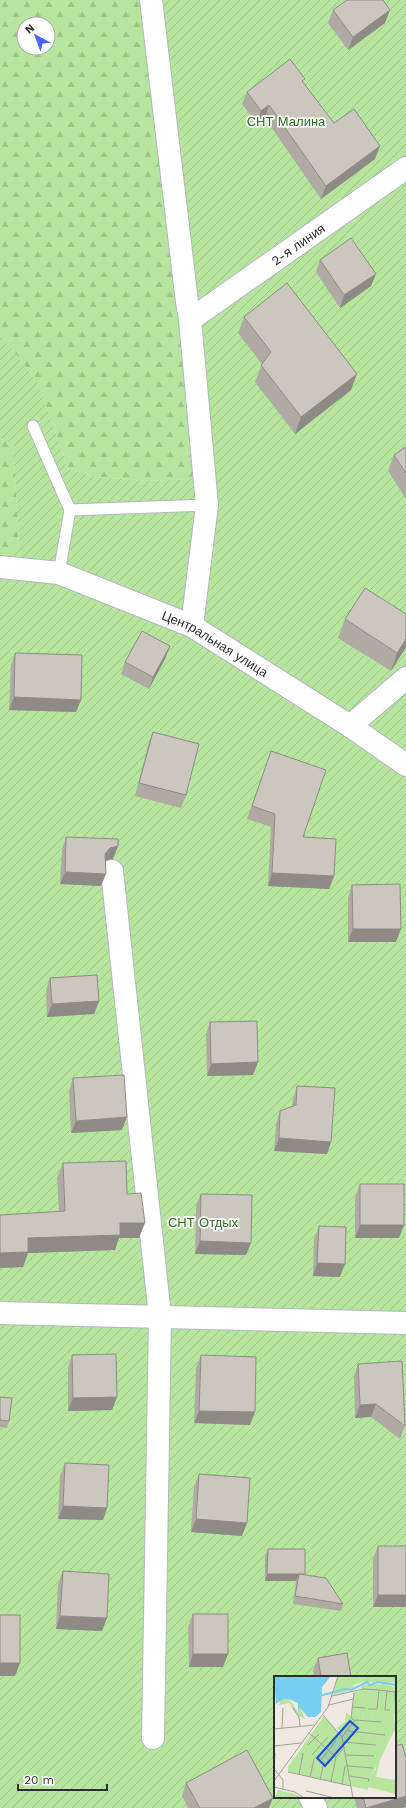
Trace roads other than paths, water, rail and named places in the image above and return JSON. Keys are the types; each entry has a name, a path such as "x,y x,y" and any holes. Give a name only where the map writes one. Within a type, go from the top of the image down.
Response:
{"street":[{"path":"151,0 186,302 190,320 207,505 192,626"},
{"name":"2-я линия","path":"190,320 406,168"},
{"name":"Центральная улица","path":"2,567 59,573 192,626 350,726 406,765"},
{"path":"350,726 406,678"},
{"path":"112,871 160,1316 153,1738"},
{"path":"0,1313 406,1323"},
{"path":"311,1798 316,1808"}],"lane":[{"path":"33,426 70,510 59,573"},
{"path":"70,510 207,505"}],"park label":[{"name":"СНТ Малина","path":"286,121"},
{"name":"СНТ Отдых","path":"203,1222"}]}
